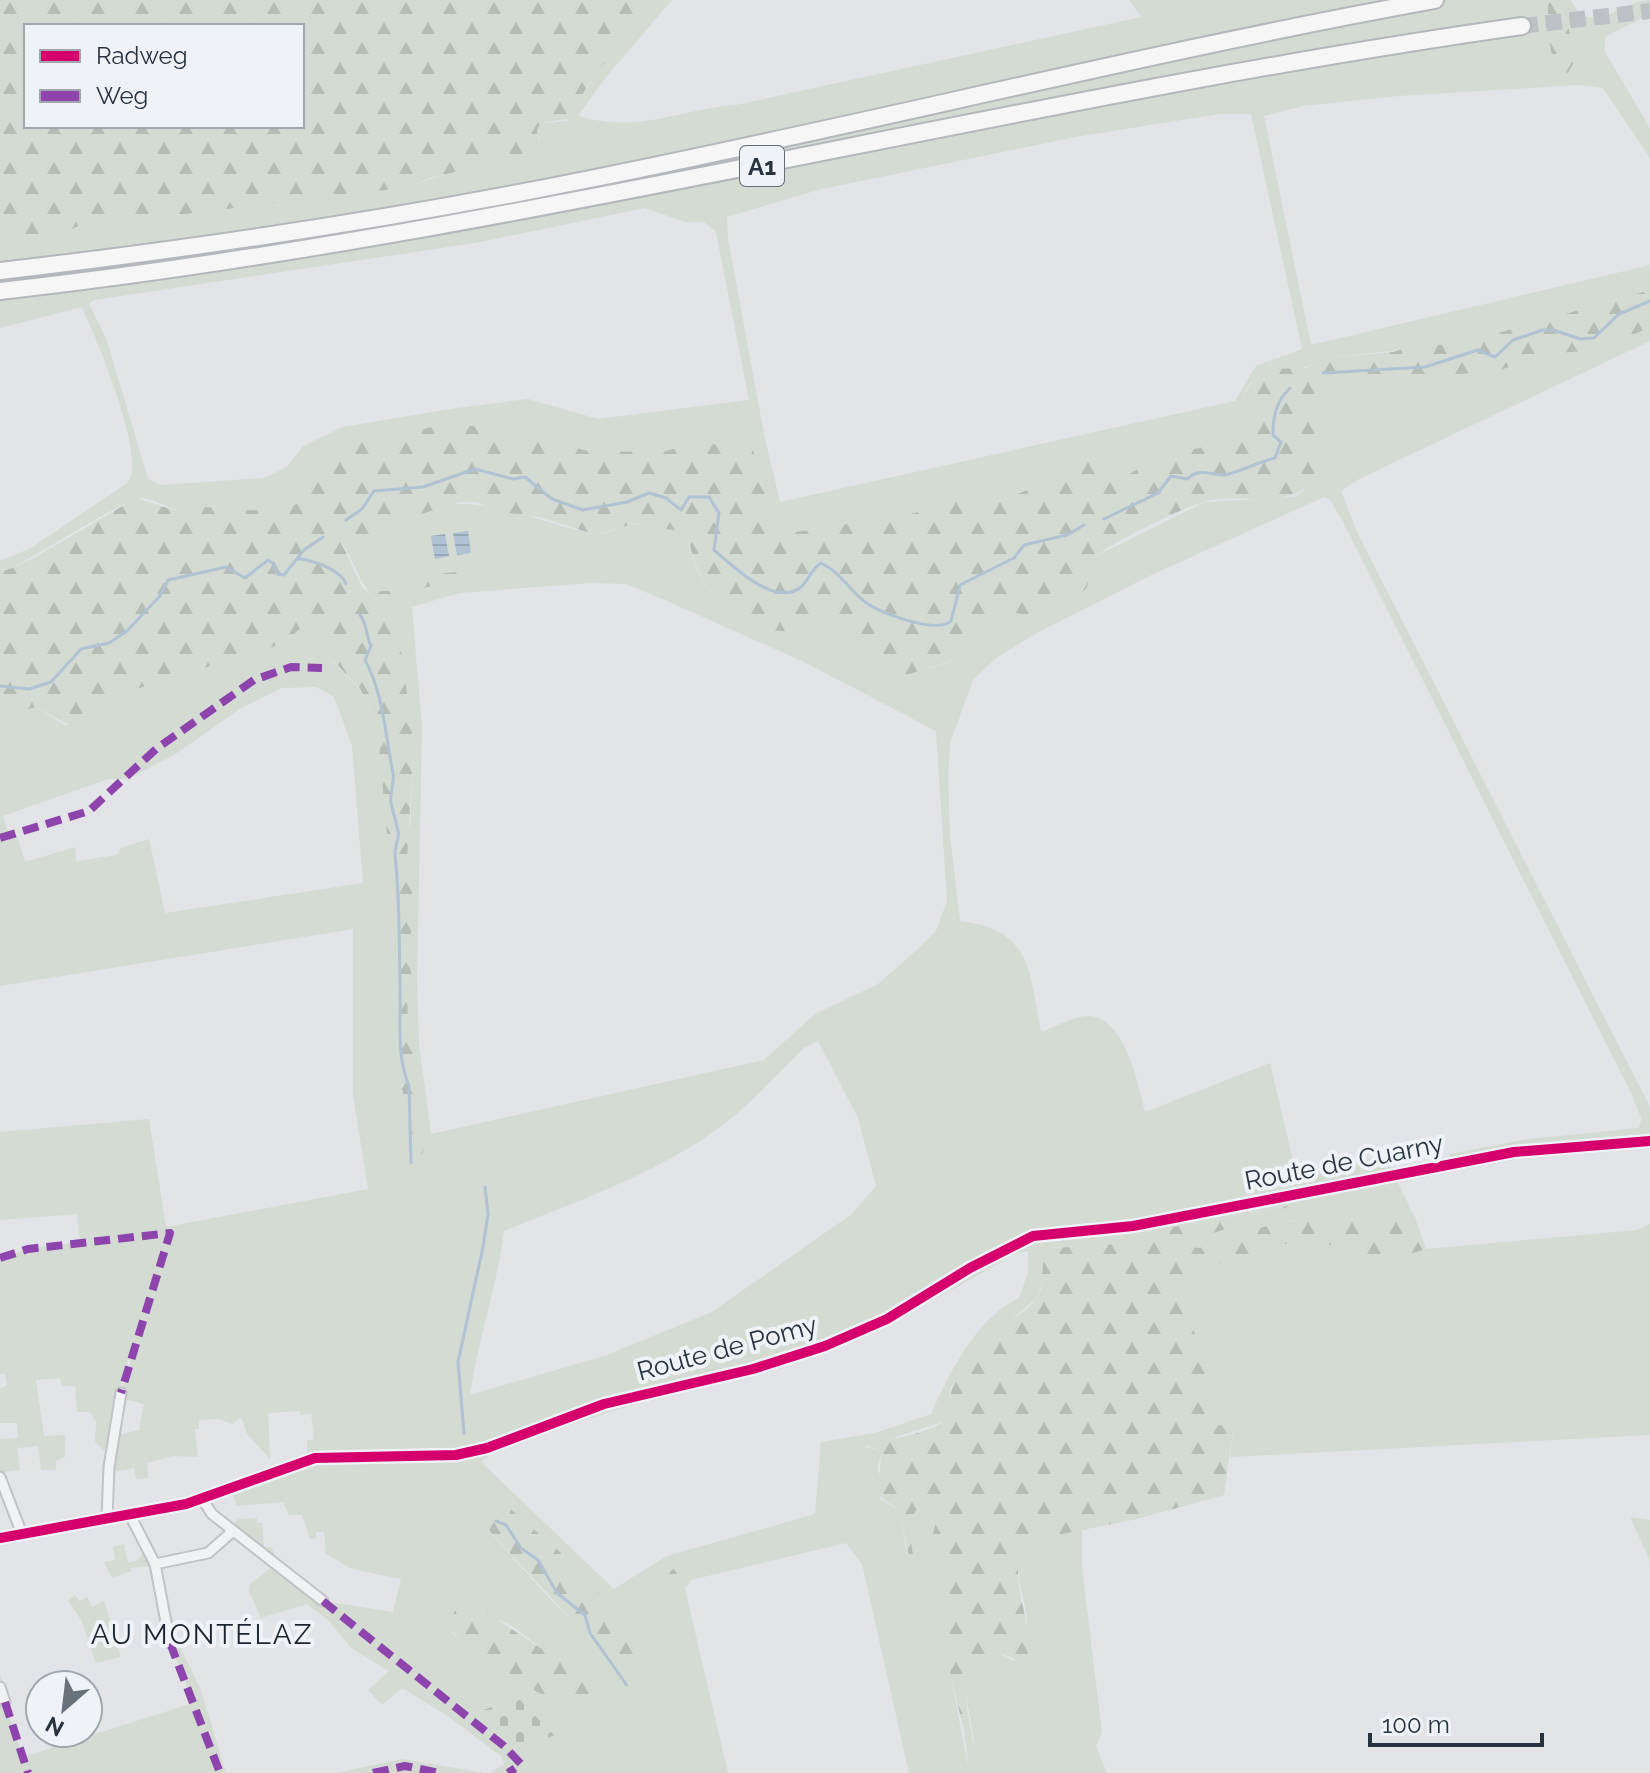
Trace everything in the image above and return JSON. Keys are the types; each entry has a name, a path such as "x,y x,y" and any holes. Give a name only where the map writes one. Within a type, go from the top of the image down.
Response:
{"highway":[{"name":"A1","path":"0,271 260,237 503,196 1166,53 1435,0"},
{"name":"A1","path":"0,291 217,264 403,235 1201,78 1522,26"}],"street":[{"name":"Route de Cuarny","path":"1048,1233 1133,1226 1514,1152 1650,1141"},
{"name":"Route de Pomy","path":"0,1538 131,1517 202,1499 307,1460 354,1455 456,1455 487,1448 604,1404 753,1369 825,1346 887,1319 1014,1244 1048,1233"},
{"path":"107,1519 109,1467 121,1393"},
{"path":"0,1477 22,1534"},
{"path":"202,1499 212,1514 323,1601"},
{"path":"131,1517 155,1564 170,1643"},
{"path":"155,1564 208,1553 233,1531"},
{"path":"0,1687 5,1702"}],"green space":[{"path":"0,0 659,0 599,69 572,118 540,123 537,132 540,145 532,153 430,178 410,187 134,220 94,221 57,234 20,237 0,245"},
{"path":"659,0 672,0 606,77 578,116 600,121 639,122 736,105 1141,17 1129,0 1571,0 1578,11 1587,17 1597,18 1650,0 1650,14 1605,37 1605,52 1650,128 1650,158 1603,88 1577,85 1398,96 1303,106 1264,116 1311,345 1650,265 1650,290 1459,344 1323,358 1302,368 1270,371 1251,383 1243,397 1255,426 1252,435 1157,458 1126,476 1087,453 1080,455 1066,474 997,502 974,495 911,514 788,533 773,520 752,446 696,443 661,452 589,451 458,423 355,443 313,467 309,495 288,507 256,510 197,506 189,515 148,499 132,500 0,573 0,561 31,548 127,483 132,471 131,451 118,398 82,307 0,328 0,245 20,237 57,234 94,221 134,220 409,187 540,140 537,132 540,123 568,121 601,63","holes":["1219,114 1251,114 1302,349 1256,366 1235,401 780,502 765,439 728,239 727,217 818,190 1075,137","645,208 685,222 704,222 716,232 749,400 598,419 528,399 450,409 343,427 303,446 287,467 264,478 161,485 148,479 107,341 89,303 94,300 475,243"]},
{"path":"1548,0 1559,0 1572,40 1584,61 1574,62 1568,73 1554,66 1548,35"},
{"path":"1650,290 1650,327 1599,350 1545,354 1498,371 1325,385 1316,396 1322,435 1319,468 1312,481 1301,491 1284,497 1206,501 1165,518 1096,556 1087,587 1077,598 1029,618 1015,612 1001,612 972,648 959,658 906,675 891,670 877,649 830,616 784,631 747,623 731,613 718,600 697,568 688,533 635,523 596,535 539,517 502,512 476,502 461,502 401,520 373,549 366,550 347,532 341,542 362,587 382,604 377,595 380,591 391,591 422,576 484,570 485,574 410,591 396,613 414,745 407,857 411,868 414,922 408,943 411,972 407,996 409,1046 416,1058 418,1135 425,1147 415,1170 411,1163 410,1121 396,1065 395,923 379,747 371,709 359,687 326,654 325,641 310,628 301,628 282,644 130,691 71,726 36,707 15,713 0,709 0,573 34,558 136,498 189,515 197,506 256,510 288,507 309,495 313,467 324,455 355,443 458,423 589,451 661,452 696,443 752,446 773,520 788,533 911,514 974,495 998,502 1066,474 1080,455 1087,453 1126,476 1157,458 1252,435 1255,426 1243,397 1256,376 1270,369 1307,368 1323,358 1393,352 1412,346 1459,344"},
{"path":"1650,327 1650,341 1359,479 1341,491 1357,532 1650,1107 1650,1147 1558,1152 1397,1181 1416,1220 1293,1220 1199,1248 1186,1246 1188,1242 1290,1205 1147,1232 1108,1245 1051,1248 1042,1264 1043,1280 1038,1297 981,1345 958,1374 950,1389 949,1414 945,1421 878,1443 864,1440 865,1447 882,1451 878,1466 880,1499 900,1511 907,1554 913,1554 910,1531 917,1510 930,1501 939,1507 932,1538 941,1568 951,1678 969,1771 974,1740 963,1678 969,1661 995,1651 1014,1661 1027,1632 1019,1564 1027,1541 1082,1529 1082,1568 1102,1732 1096,1746 1107,1773 909,1773 862,1564 846,1543 691,1580 685,1589 728,1773 490,1773 504,1764 502,1757 448,1716 402,1688 382,1705 368,1690 389,1671 351,1648 328,1620 307,1604 261,1618 249,1591 250,1584 276,1564 323,1601 393,1612 401,1579 352,1569 326,1554 324,1532 316,1532 316,1538 310,1539 302,1515 289,1515 283,1502 237,1506 230,1488 307,1460 307,1441 314,1439 311,1414 301,1415 300,1411 268,1413 270,1459 247,1434 241,1417 232,1424 219,1419 199,1420 199,1429 195,1429 198,1457 173,1456 147,1463 148,1478 136,1479 134,1468 111,1472 118,1435 139,1430 144,1404 124,1399 121,1393 131,1361 128,1359 104,1451 95,1442 96,1421 90,1412 77,1412 75,1386 62,1386 60,1378 36,1380 44,1436 65,1435 65,1457 56,1461 56,1470 41,1470 38,1446 17,1448 20,1470 3,1472 7,1489 0,1472 0,1439 18,1438 17,1423 0,1423 0,1388 7,1386 5,1374 0,1374 0,1258 28,1249 80,1242 77,1214 0,1220 0,1132 149,1119 166,1227 368,1189 353,1095 353,929 0,986 0,709 22,711 36,707 66,726 130,691 282,644 301,628 310,628 325,641 329,656 364,695 371,710 382,758 387,824 410,826 414,745 396,613 374,597 362,582 341,542 347,532 366,550 404,519 428,509 452,504 475,504 593,534 634,524 688,533 696,568 706,584 732,613 748,623 784,631 830,616 877,649 886,663 923,670 949,662 972,648 1001,612 1015,612 1029,618 1077,598 1089,581 1096,556 1205,502 1295,497 1306,488 1319,465 1322,438 1316,396 1325,385 1498,371 1545,354 1599,350","holes":["1324,497 1330,500 1631,1093 1642,1120 1638,1128 1522,1140 1450,1154 1452,1162 1393,1175 1387,1154 1297,1178 1270,1063 1145,1112 1128,1054 1111,1027 1101,1019 1083,1016 1041,1032 1029,973 1015,944 984,926 960,921 950,836 948,774 951,740 973,680 996,658 1035,634 1149,576","591,583 626,584 804,662 936,731 947,901 936,931 878,984 815,1014 764,1060 431,1134 419,1044 417,980 422,728 412,607 459,593","316,687 334,697 352,746 363,883 165,913 149,839 121,848 117,855 76,861 75,847 25,862 17,836 8,832 3,816 108,779 128,779 174,755 241,708 282,688","818,1041 858,1118 876,1186 852,1214 712,1312 604,1356 470,1395 504,1231 645,1172 699,1142 755,1097 804,1048","1028,1251 1028,1273 1019,1298 1004,1307 977,1332 956,1364 931,1414 875,1433 821,1442 815,1514 667,1556 614,1589 481,1462 491,1453 603,1414 805,1360 939,1297 1016,1253","491,1517 561,1553 574,1574 627,1630 640,1679 598,1646 486,1528","474,1603 483,1613 511,1625 561,1663 606,1686 574,1707 525,1686 452,1633","518,1698 549,1736 522,1750 471,1714"]},
{"path":"1293,1205 1188,1242 1186,1246 1199,1248 1254,1229 1306,1218 1416,1220 1426,1249 1365,1268 1345,1245 1285,1244 1177,1276 1183,1305 1210,1375 1211,1394 1206,1421 1233,1429 1224,1495 1137,1519 1027,1541 1018,1570 1028,1632 1025,1663 995,1651 969,1662 965,1685 975,1767 969,1771 964,1730 951,1678 941,1568 932,1538 939,1507 930,1501 913,1516 910,1531 913,1554 909,1558 900,1511 877,1494 882,1451 860,1444 864,1440 883,1440 918,1433 945,1420 955,1380 963,1367 991,1336 1037,1298 1042,1285 1044,1259 1051,1248 1108,1245 1147,1232"},
{"path":"1650,1224 1650,1435 1230,1457 1233,1430 1206,1421 1211,1394 1210,1375 1178,1291 1176,1276 1285,1244 1345,1245 1365,1268 1426,1249 1637,1230"},
{"path":"500,1500 561,1553 574,1574 612,1604 627,1630 637,1663 640,1679 636,1687 621,1685 574,1623 486,1527 492,1503"},
{"path":"1630,1517 1650,1520 1650,1561"},
{"path":"257,1518 257,1523 262,1523 264,1547 271,1547 276,1558 232,1527 238,1519"},
{"path":"124,1544 128,1563 136,1561 146,1549 155,1566 130,1568 131,1571 112,1578 104,1562 115,1560 113,1547"},
{"path":"736,1554 750,1557 730,1564 719,1561 665,1578 674,1568"},
{"path":"75,1595 79,1601 87,1597 92,1607 104,1601 121,1657 96,1663 81,1620 68,1601"},
{"path":"463,1596 550,1654 606,1686 606,1698 586,1708 565,1705 527,1687 487,1661 456,1635 448,1624"},
{"path":"177,1641 201,1690 226,1773 0,1773 0,1673 5,1702 23,1757 48,1749 104,1749 104,1731 193,1703 170,1643"},
{"path":"518,1698 554,1735 518,1753 471,1714"},
{"path":"402,1759 485,1773 336,1773"}],"water":[{"path":"468,531 471,553 457,555 453,533"},
{"path":"445,534 449,556 435,559 431,536"}],"waterway":[{"path":"1323,373 1425,367 1478,350 1495,357 1513,340 1543,330 1554,330 1580,339 1594,338 1619,314 1650,301"},
{"path":"1104,519 1158,493 1171,476 1187,479 1201,472 1227,475 1275,458 1281,442 1273,435 1275,416 1281,398 1290,388"},
{"path":"346,520 362,509 374,491 423,487 475,469 513,479 525,477 552,499 583,510 627,502 649,493 666,498 681,510 689,497 709,497 719,513 714,550 756,583 768,589 791,592 801,587 821,563 875,608 910,621 934,625 951,621 960,585 1014,558 1024,545 1067,535 1084,525"},
{"path":"0,686 29,689 51,682 81,649 109,643 127,631 160,596 168,580 226,567 245,578 268,560 274,564 277,574 284,575 304,550 323,537"},
{"path":"299,559 333,570 346,584"},
{"path":"360,615 371,646 365,660 380,701 393,777 391,800 398,834 395,852 400,1037 402,1062 409,1086 411,1163"},
{"path":"464,1433 458,1362 483,1247 488,1214 485,1187"},
{"path":"496,1521 506,1525 521,1548 538,1560 557,1593 585,1615 590,1633 626,1684"}],"tunnel":[{"path":"1522,26 1650,11"}],"marked path":[{"path":"0,838 89,811 156,749 254,680 291,667 322,668"},
{"path":"0,1258 28,1249 170,1233 121,1393"},
{"path":"323,1601 504,1746 521,1764 508,1773"},
{"path":"170,1643 220,1773"},
{"path":"5,1702 28,1773"},
{"path":"373,1773 405,1766 440,1773"}],"cycle path":[{"path":"0,1538 186,1504 315,1458 456,1455 487,1448 604,1404 753,1369 825,1346 887,1319 970,1268 1033,1236 1133,1226 1514,1152 1650,1141"}],"district":[{"name":"AU MONTÉLAZ","path":"202,1634"}]}
